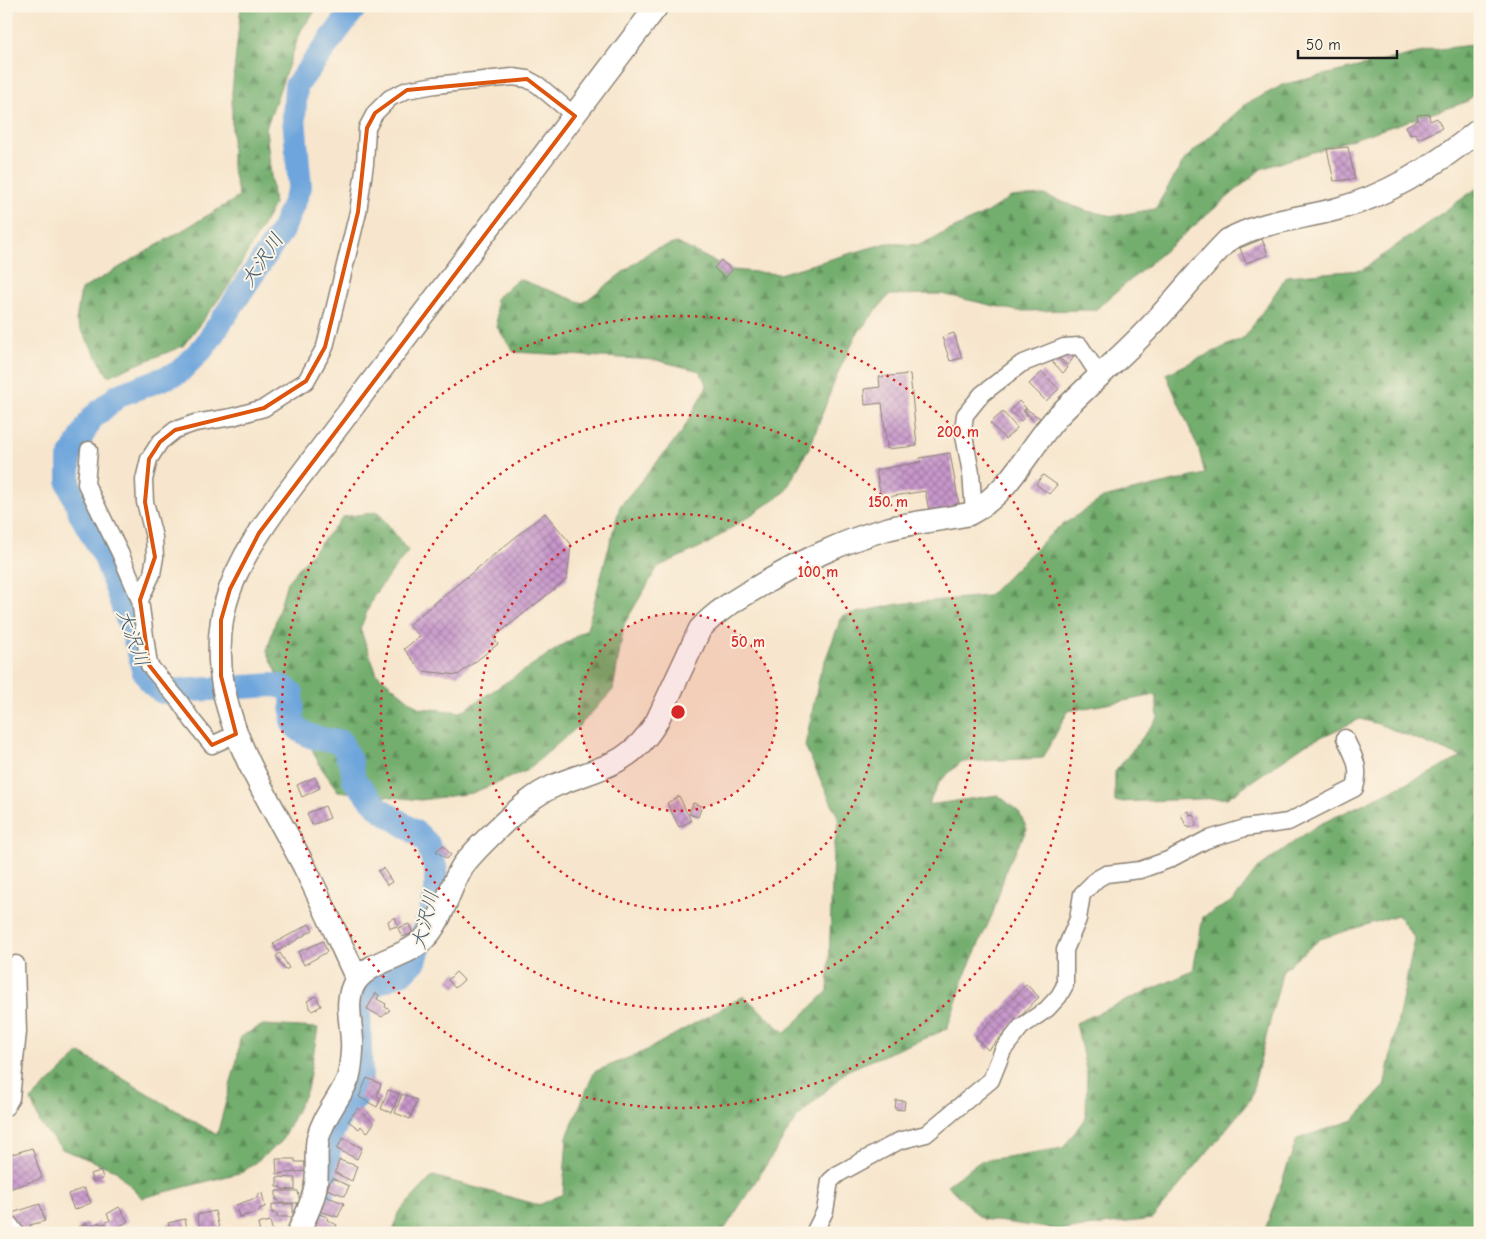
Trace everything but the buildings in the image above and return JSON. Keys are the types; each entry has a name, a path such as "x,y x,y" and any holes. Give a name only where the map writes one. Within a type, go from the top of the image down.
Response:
{"street":[{"path":"357,979 306,870 247,761 226,708 221,676 220,647 222,620 230,589 240,566 282,500 657,6"},
{"path":"140,600 152,574 155,557 154,537 145,502 144,480 149,459 160,442 176,430 194,423 232,417 264,408 306,381 325,346 358,212 365,164 366,128 376,113 390,98 407,90 435,85 513,78 527,79 538,84 575,116"},
{"path":"298,1233 314,1193 318,1139 324,1122 347,1080 351,1067 350,998 357,979 424,940 441,911 463,866 527,802 539,793 608,767 638,747 649,735 657,721 700,629 721,609 791,568 842,544 888,529 974,512 992,500 1005,488 1035,443 1099,375 1147,330 1228,240 1245,230 1268,223 1338,209 1366,199 1437,161 1480,129"},
{"path":"974,512 964,415 982,394 1022,364 1064,347 1080,346 1099,375"},
{"path":"88,450 86,484 120,553 140,600 149,666 180,702 212,745 236,734"},
{"path":"814,1233 825,1212 830,1181 838,1174 899,1141 926,1134 991,1080 1003,1050 1021,1027 1047,1009 1059,996 1065,985 1064,950 1078,919 1082,894 1097,880 1106,874 1140,870 1168,860 1206,840 1244,828 1288,822 1355,788 1358,763 1346,738"},
{"path":"6,1107 11,1098 18,1032 16,964"},
{"path":"6,1220 16,1233"}],"highlighted area":[{"path":"527,79 575,116 259,533 230,589 221,620 221,676 236,734 212,745 149,665 140,600 155,557 145,502 149,459 160,442 175,430 264,408 306,381 325,347 358,212 367,128 375,113 407,90"}],"green space":[{"path":"241,6 319,6 301,30 266,128 274,205 228,287 183,346 108,376 76,321 81,290 239,197 232,166 232,92"},
{"path":"1480,44 1480,90 1466,102 1261,169 1095,310 1017,311 942,294 889,295 856,335 836,377 811,444 785,492 709,543 658,567 624,624 613,690 581,724 526,771 472,793 421,800 338,791 320,766 267,651 287,582 343,517 378,512 408,551 374,595 360,629 377,674 419,708 461,712 587,629 620,506 682,432 707,386 700,371 656,360 514,352 497,327 496,298 519,279 583,303 652,250 677,243 732,270 779,274 887,243 919,245 984,214 1011,197 1044,195 1087,211 1114,216 1155,209 1185,159 1246,104 1285,84 1431,50"},
{"path":"1480,186 1480,1233 1264,1233 1297,1139 1354,1120 1384,1087 1415,939 1398,915 1320,939 1283,970 1250,1100 1152,1219 1062,1230 982,1219 947,1185 981,1161 1063,1148 1086,1117 1087,1074 1076,1023 1193,971 1203,917 1233,901 1258,868 1316,826 1462,757 1378,724 1360,719 1306,744 1227,798 1115,802 1115,772 1158,718 1156,695 1068,711 1043,758 961,762 939,782 928,805 998,795 1019,812 1027,829 1007,867 993,913 967,970 947,1029 848,1070 796,1119 722,1233 393,1233 398,1213 433,1176 539,1205 563,1194 567,1137 594,1072 645,1051 744,996 785,1033 828,991 833,856 839,819 805,746 820,674 842,616 898,604 988,596 1055,530 1103,498 1205,474 1199,450 1166,374 1245,337 1287,276 1362,270"},
{"path":"263,1025 318,1028 307,1090 281,1142 243,1172 142,1198 115,1170 62,1149 41,1125 31,1100 80,1053 217,1135 237,1060 240,1037"}],"waterway":[{"name":"大沢川","path":"317,1205 326,1185 330,1138 338,1120 357,1096 361,1081 359,1011 363,994 378,983 405,971 415,961 436,895 436,870 428,844 418,834 380,809 354,780 351,763 341,742 309,735 293,724 292,693 284,687 273,685 162,692 152,684 143,670 138,649 105,557 81,515 69,484 69,459 92,418 119,395 178,373 204,347 283,229 300,187 294,118 296,86 356,6"}]}
